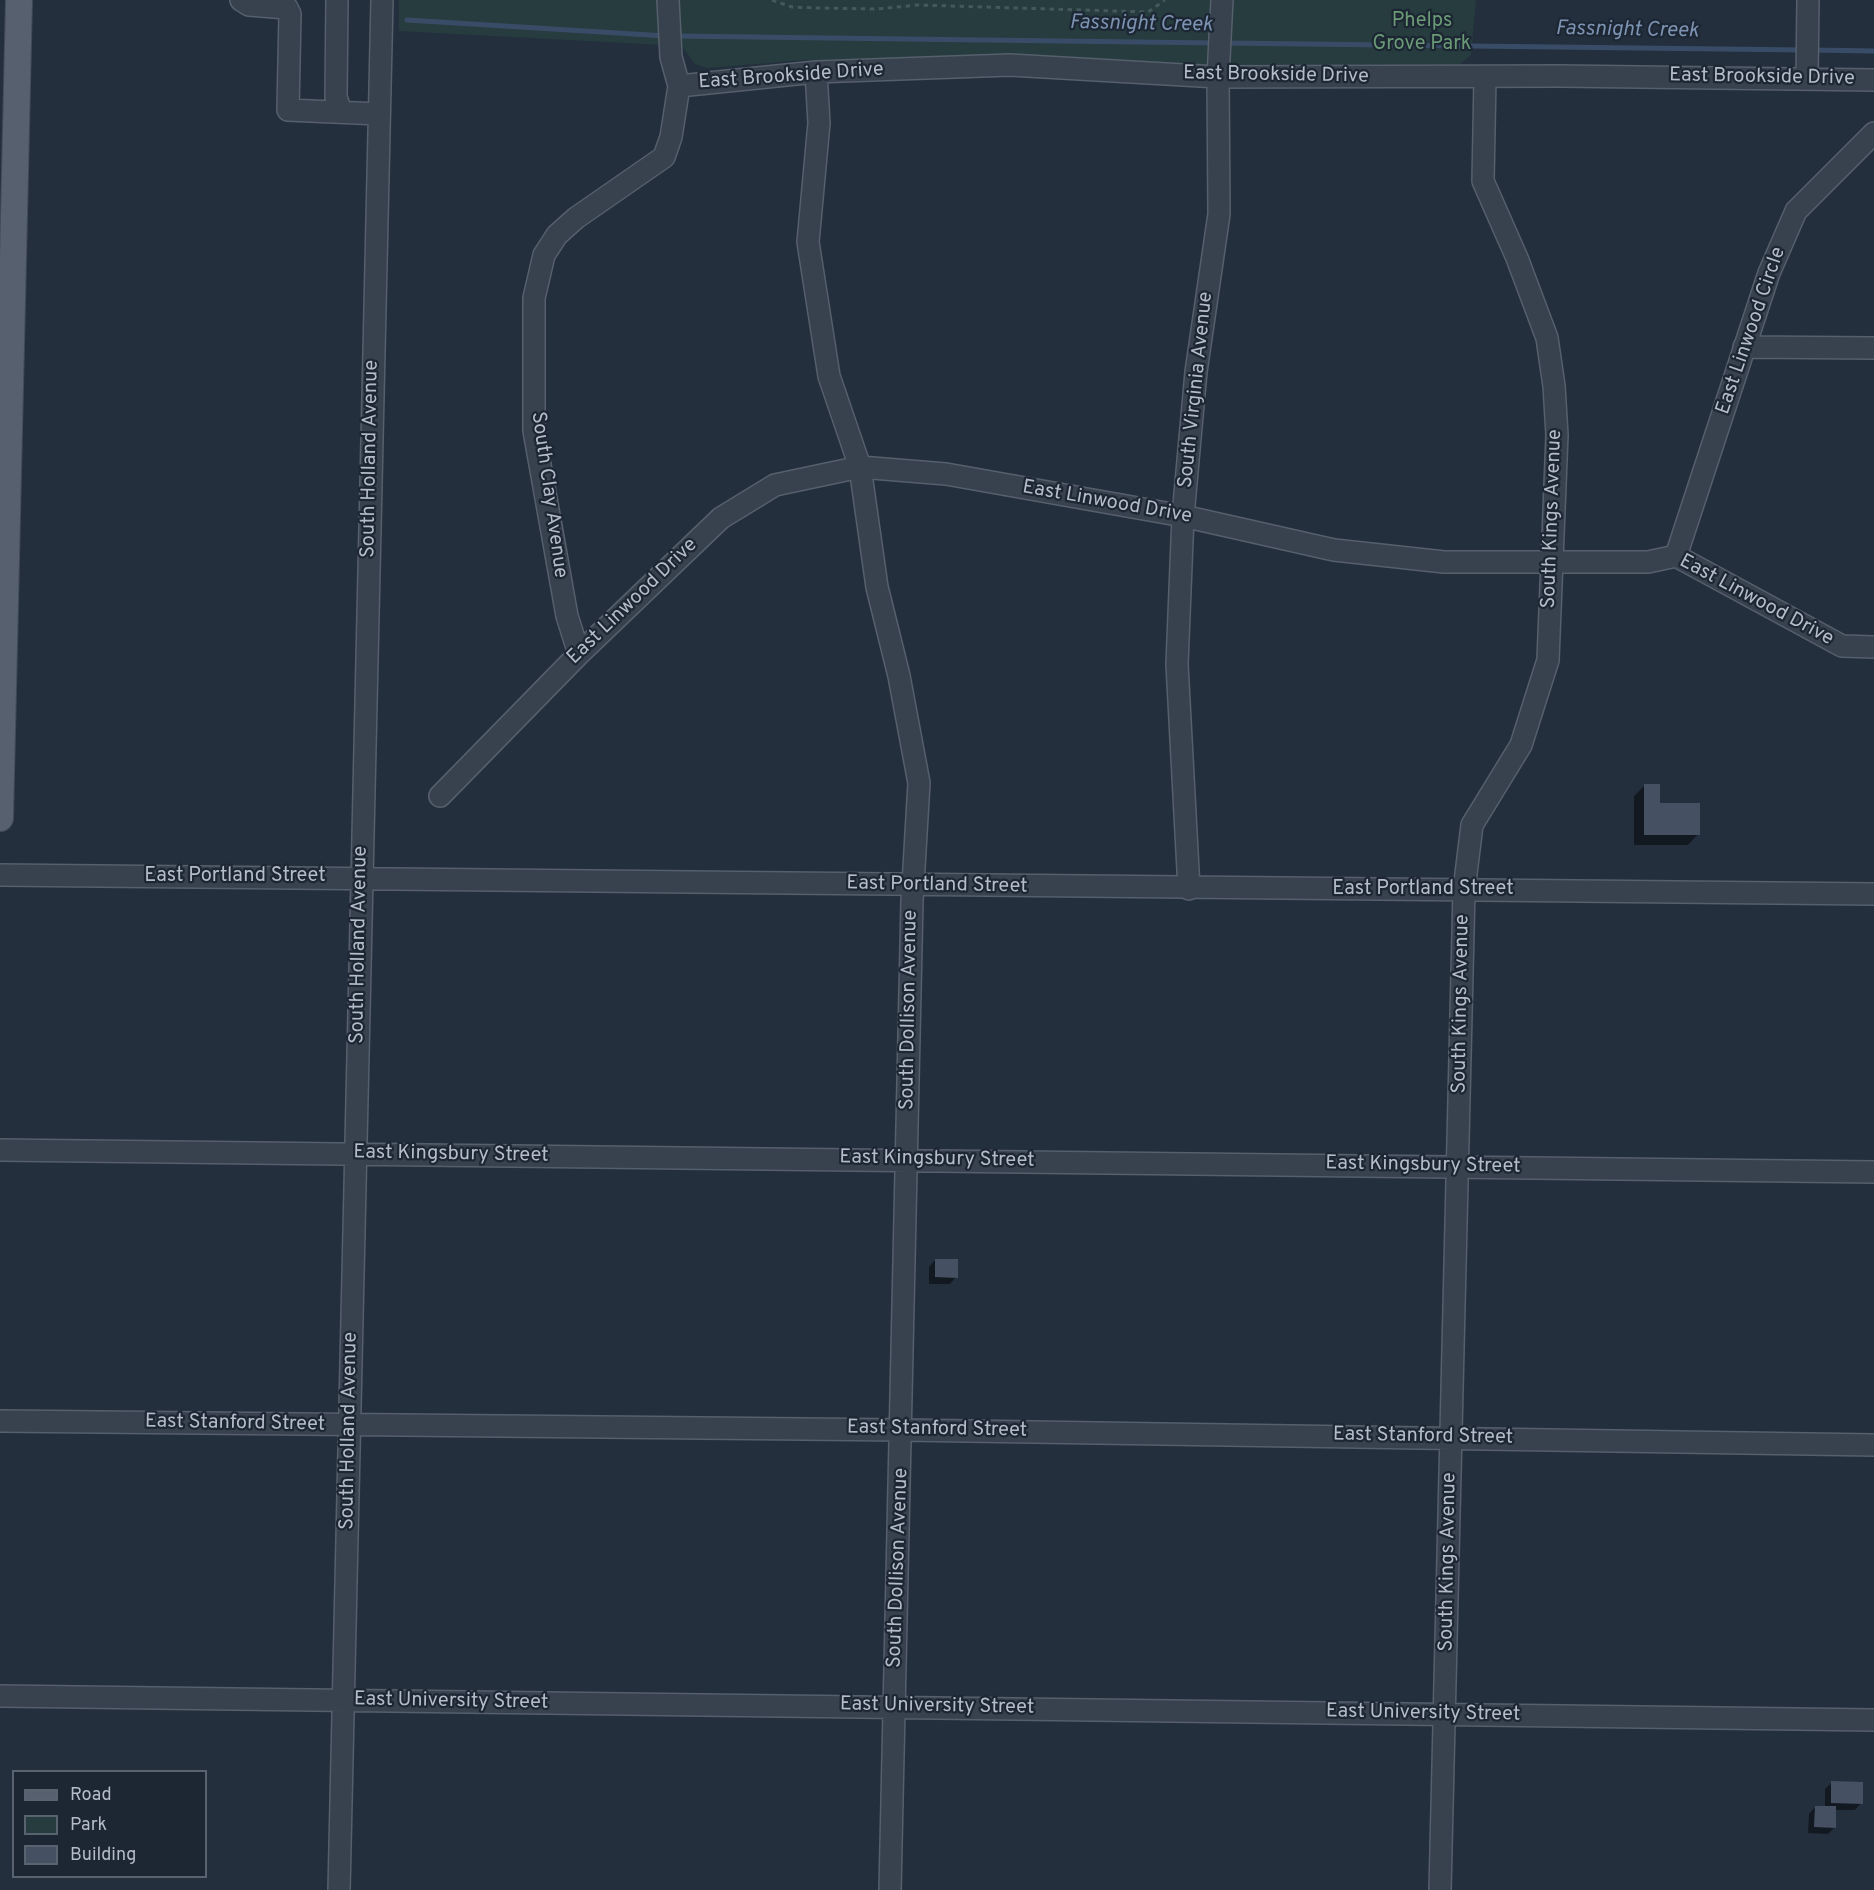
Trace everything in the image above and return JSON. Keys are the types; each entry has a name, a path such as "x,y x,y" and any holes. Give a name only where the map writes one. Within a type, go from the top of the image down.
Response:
{"main road":[{"path":"0,818 19,0"}],"street":[{"path":"241,0 249,5 287,8 290,14 288,110 379,114"},
{"path":"337,0 336,97 341,112"},
{"name":"South Holland Avenue","path":"339,1890 382,0"},
{"path":"1807,71 1808,0"},
{"name":"South Virginia Avenue","path":"1189,889 1177,664 1183,516 1196,372 1219,214 1218,72 1221,8"},
{"name":"South Clay Avenue","path":"579,654 567,616 534,431 534,298 544,255 557,235 576,218 664,158 672,137 679,86 671,57 668,9"},
{"name":"East Brookside Drive","path":"679,86 816,72 1010,65 1485,78 1807,71 1874,80"},
{"name":"South Dollison Avenue","path":"816,72 819,123 808,242 830,376 860,467 878,587 899,676 919,783 913,885 903,1430 891,1890"},
{"name":"South Kings Avenue","path":"1440,1890 1464,890 1472,825 1521,745 1548,660 1557,435 1554,386 1547,338 1517,258 1483,181 1485,78"},
{"name":"East Linwood Circle","path":"1676,556 1769,273 1796,211 1874,134"},
{"path":"1744,347 1874,348"},
{"name":"East Linwood Drive","path":"440,796 579,654 721,518 776,485 860,467 946,474 1183,516 1334,550 1444,562 1551,560 1648,562 1676,556 1842,646 1874,647"},
{"name":"East Portland Street","path":"0,875 1189,889 1874,894"},
{"name":"East Kingsbury Street","path":"0,1150 1874,1172"},
{"name":"East Stanford Street","path":"0,1421 1452,1437 1874,1445"},
{"name":"East University Street","path":"0,1696 1874,1720"}],"path":[{"path":"772,0 792,7 818,8 878,9 918,5 1148,12 1165,0"}],"green space":[{"name":"Phelps Grove Park","path":"399,0 1476,0 1471,55 1459,65 1448,69 1185,66 1083,58 999,56 806,60 707,68 695,64 682,46 399,31"}],"building":[{"path":"1644,784 1660,784 1660,803 1700,803 1700,835 1644,835"},
{"path":"935,1259 958,1259 958,1278 935,1277"},
{"path":"1831,1781 1863,1782 1863,1804 1831,1803"},
{"path":"1815,1806 1836,1806 1836,1828 1814,1827"}],"waterway":[{"name":"Fassnight Creek","path":"407,20 666,36"},
{"name":"Fassnight Creek","path":"675,36 1215,43"},
{"name":"Fassnight Creek","path":"1224,43 1803,50"},
{"name":"Fassnight Creek","path":"1812,50 1874,51"}]}
